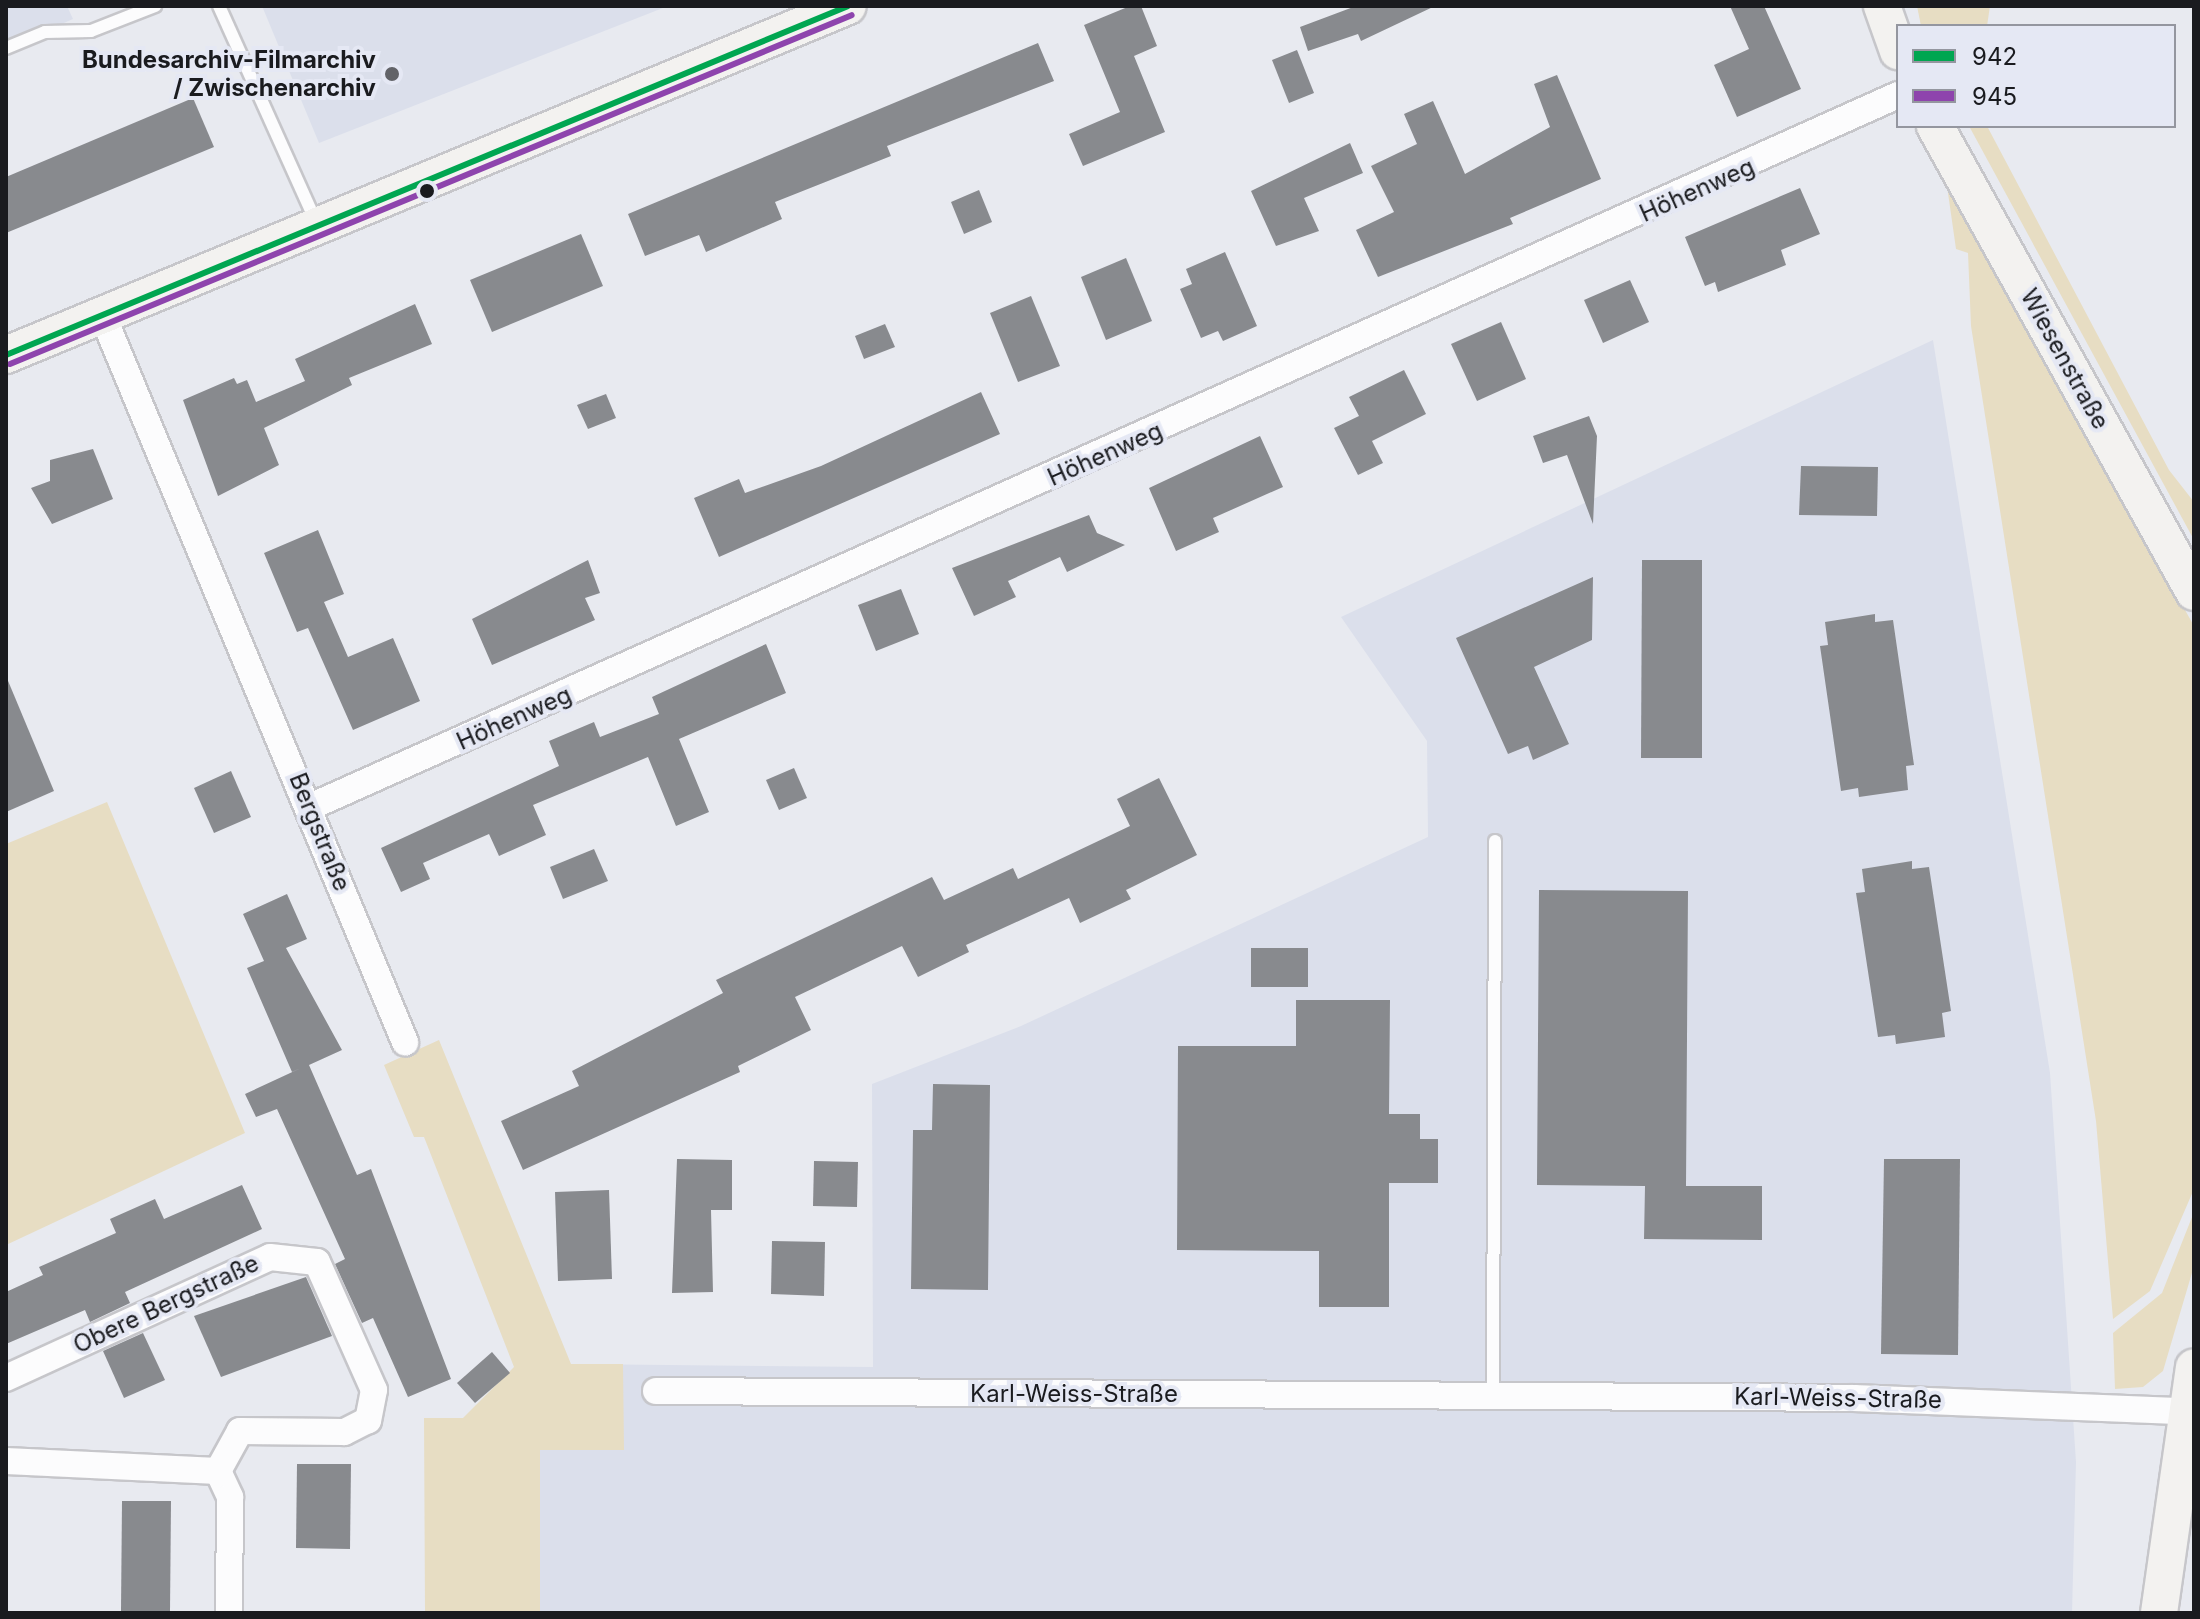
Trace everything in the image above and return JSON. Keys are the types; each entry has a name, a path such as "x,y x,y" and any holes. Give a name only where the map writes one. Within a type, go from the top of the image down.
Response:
{"street":[{"path":"6,355 848,6"},
{"path":"1882,6 1896,45"},
{"name":"Höhenweg","path":"310,807 1896,96"},
{"name":"Wiesenstraße","path":"1936,128 2194,592"},
{"name":"Bergstraße","path":"102,314 310,807 405,1042"},
{"name":"Obere Bergstraße","path":"6,1378 270,1257 299,1254 317,1262 374,1390 368,1420 344,1432 240,1431 218,1471"},
{"path":"2159,1613 2183,1411 2194,1367"},
{"name":"Karl-Weiss-Straße","path":"656,1391 2069,1401 2183,1411"},
{"path":"6,1461 218,1471 230,1497 229,1613"}],"lane":[{"path":"6,48 45,32 91,31 155,6"},
{"path":"219,6 317,224"},
{"path":"1493,1396 1495,841"}],"shaded area":[{"path":"6,6 67,6 73,19 6,48"},
{"name":"Bundesarchiv-Filmarchiv / Zwischenarchiv","path":"262,6 668,6 319,143"},
{"path":"1917,6 1990,6 1987,24 1921,24"},
{"path":"1970,128 1988,128 2169,470 2194,502 2194,540"},
{"path":"1947,186 2194,626 2194,1189 2150,1291 2113,1319 2096,1121 1971,326 1968,253 1956,249"},
{"path":"1933,340 2050,1073 2076,1462 2072,1613 540,1613 540,1449 571,1364 873,1367 872,1084 1021,1026 1428,837 1427,741 1341,617"},
{"path":"107,802 245,1133 6,1245 6,844"},
{"path":"439,1040 571,1364 623,1364 624,1450 540,1450 540,1613 425,1613 424,1418 463,1418 514,1367 424,1137 414,1137 384,1065"},
{"path":"2194,1212 2194,1266 2163,1371 2143,1387 2115,1389 2113,1333 2162,1293"}],"building":[{"path":"1130,6 1141,6 1157,46 1134,56 1165,132 1083,166 1069,134 1120,112 1084,25"},
{"path":"1356,6 1435,6 1361,41 1358,34 1308,51 1300,27"},
{"path":"1730,6 1764,6 1801,89 1737,117 1714,65 1749,49"},
{"path":"1038,43 1054,81 887,146 891,156 775,202 782,219 706,252 699,235 645,256 628,214"},
{"path":"1297,50 1314,93 1289,103 1272,60"},
{"path":"1557,75 1601,179 1510,218 1513,224 1378,277 1356,230 1394,212 1371,166 1417,144 1404,114 1433,101 1465,174 1550,127 1534,84"},
{"path":"193,98 214,147 6,233 6,177"},
{"path":"1350,143 1363,173 1304,198 1319,231 1276,246 1251,191"},
{"path":"1800,188 1820,234 1781,250 1786,265 1718,292 1715,282 1705,286 1685,237"},
{"path":"979,190 992,222 964,234 951,202"},
{"path":"581,234 603,286 492,332 470,280"},
{"path":"1225,252 1257,326 1223,341 1218,331 1201,338 1180,289 1192,284 1186,269"},
{"path":"1126,258 1152,321 1106,340 1081,277"},
{"path":"1630,280 1649,322 1603,343 1584,300"},
{"path":"1031,296 1060,366 1018,382 990,313"},
{"path":"415,304 432,344 349,378 352,385 264,428 279,465 218,496 183,400 234,378 237,384 247,380 256,402 305,381 295,359"},
{"path":"1501,322 1526,379 1477,401 1451,344"},
{"path":"885,324 895,347 864,359 855,336"},
{"path":"1404,370 1426,414 1372,441 1383,463 1358,475 1334,428 1359,416 1349,397"},
{"path":"981,392 1000,434 719,557 694,498 739,479 745,493 821,466"},
{"path":"606,394 616,418 588,429 577,405"},
{"path":"1589,416 1597,436 1593,524 1567,455 1543,463 1533,436"},
{"path":"1260,436 1283,487 1213,518 1219,532 1176,551 1149,488"},
{"path":"93,449 113,499 52,524 31,488 50,481 50,460"},
{"path":"1801,466 1878,467 1877,516 1799,515"},
{"path":"1089,515 1097,533 1125,545 1067,572 1060,557 1008,581 1016,597 974,616 952,568"},
{"path":"318,530 344,594 324,602 348,657 393,638 420,701 353,730 308,628 297,632 264,553"},
{"path":"588,560 600,593 585,598 595,620 492,665 472,619"},
{"path":"1642,560 1702,560 1702,758 1641,758"},
{"path":"1593,577 1592,640 1534,667 1569,744 1533,760 1528,746 1508,754 1456,638"},
{"path":"901,589 919,634 876,651 858,605"},
{"path":"1875,614 1875,622 1893,620 1914,765 1906,766 1908,790 1859,797 1858,788 1841,791 1820,646 1828,645 1825,622"},
{"path":"766,644 786,693 679,739 709,812 676,826 648,757 533,805 546,835 499,856 489,834 423,863 430,879 401,892 381,848 559,766 549,741 594,722 600,737 659,714 652,697"},
{"path":"6,676 54,791 6,812"},
{"path":"794,768 807,798 779,810 766,780"},
{"path":"231,771 251,817 214,833 194,788"},
{"path":"1159,778 1197,855 1126,890 1131,899 1080,923 1069,898 966,945 969,952 918,977 902,946 795,997 811,1030 738,1066 740,1072 523,1170 501,1121 579,1086 572,1071 723,993 716,980 932,877 944,900 1013,868 1018,879 1130,826 1117,799"},
{"path":"594,849 608,881 563,899 550,867"},
{"path":"1912,861 1912,869 1929,867 1951,1011 1942,1013 1945,1037 1896,1044 1895,1035 1878,1037 1856,893 1865,892 1862,869"},
{"path":"1539,890 1688,891 1686,1186 1762,1186 1762,1240 1644,1239 1645,1186 1537,1185"},
{"path":"287,894 307,939 286,948 342,1050 309,1065 357,1175 371,1169 451,1379 408,1397 373,1318 362,1323 335,1264 345,1259 277,1109 256,1117 245,1094 301,1068 292,1072 247,968 264,961 243,914"},
{"path":"1251,948 1308,948 1308,987 1251,987"},
{"path":"1296,1000 1390,1000 1389,1114 1420,1114 1420,1139 1438,1139 1438,1183 1389,1183 1389,1307 1319,1307 1319,1251 1177,1250 1178,1046 1296,1046"},
{"path":"933,1084 990,1085 988,1290 911,1289 913,1130 932,1130"},
{"path":"677,1159 732,1160 732,1210 711,1210 713,1292 672,1293"},
{"path":"1884,1159 1960,1159 1958,1355 1881,1354"},
{"path":"814,1161 858,1162 857,1207 813,1206"},
{"path":"242,1185 262,1229 125,1292 130,1303 90,1322 85,1310 6,1344 6,1292 43,1275 39,1267 116,1233 110,1219 155,1199 164,1219"},
{"path":"609,1190 612,1279 558,1281 555,1192"},
{"path":"772,1241 825,1242 824,1296 771,1294"},
{"path":"306,1277 332,1336 221,1377 194,1316"},
{"path":"143,1333 165,1380 124,1398 103,1351"},
{"path":"492,1352 510,1373 475,1403 457,1383"},
{"path":"297,1464 351,1464 350,1549 296,1548"},
{"path":"122,1501 171,1501 170,1612 121,1611"}],"transit line":[{"name":"942","path":"6,355 848,6"},
{"name":"945","path":"10,364 852,15"}],"place":[{"name":"Bundesarchiv-Filmarchiv / Zwischenarchiv","path":"392,74"}]}
